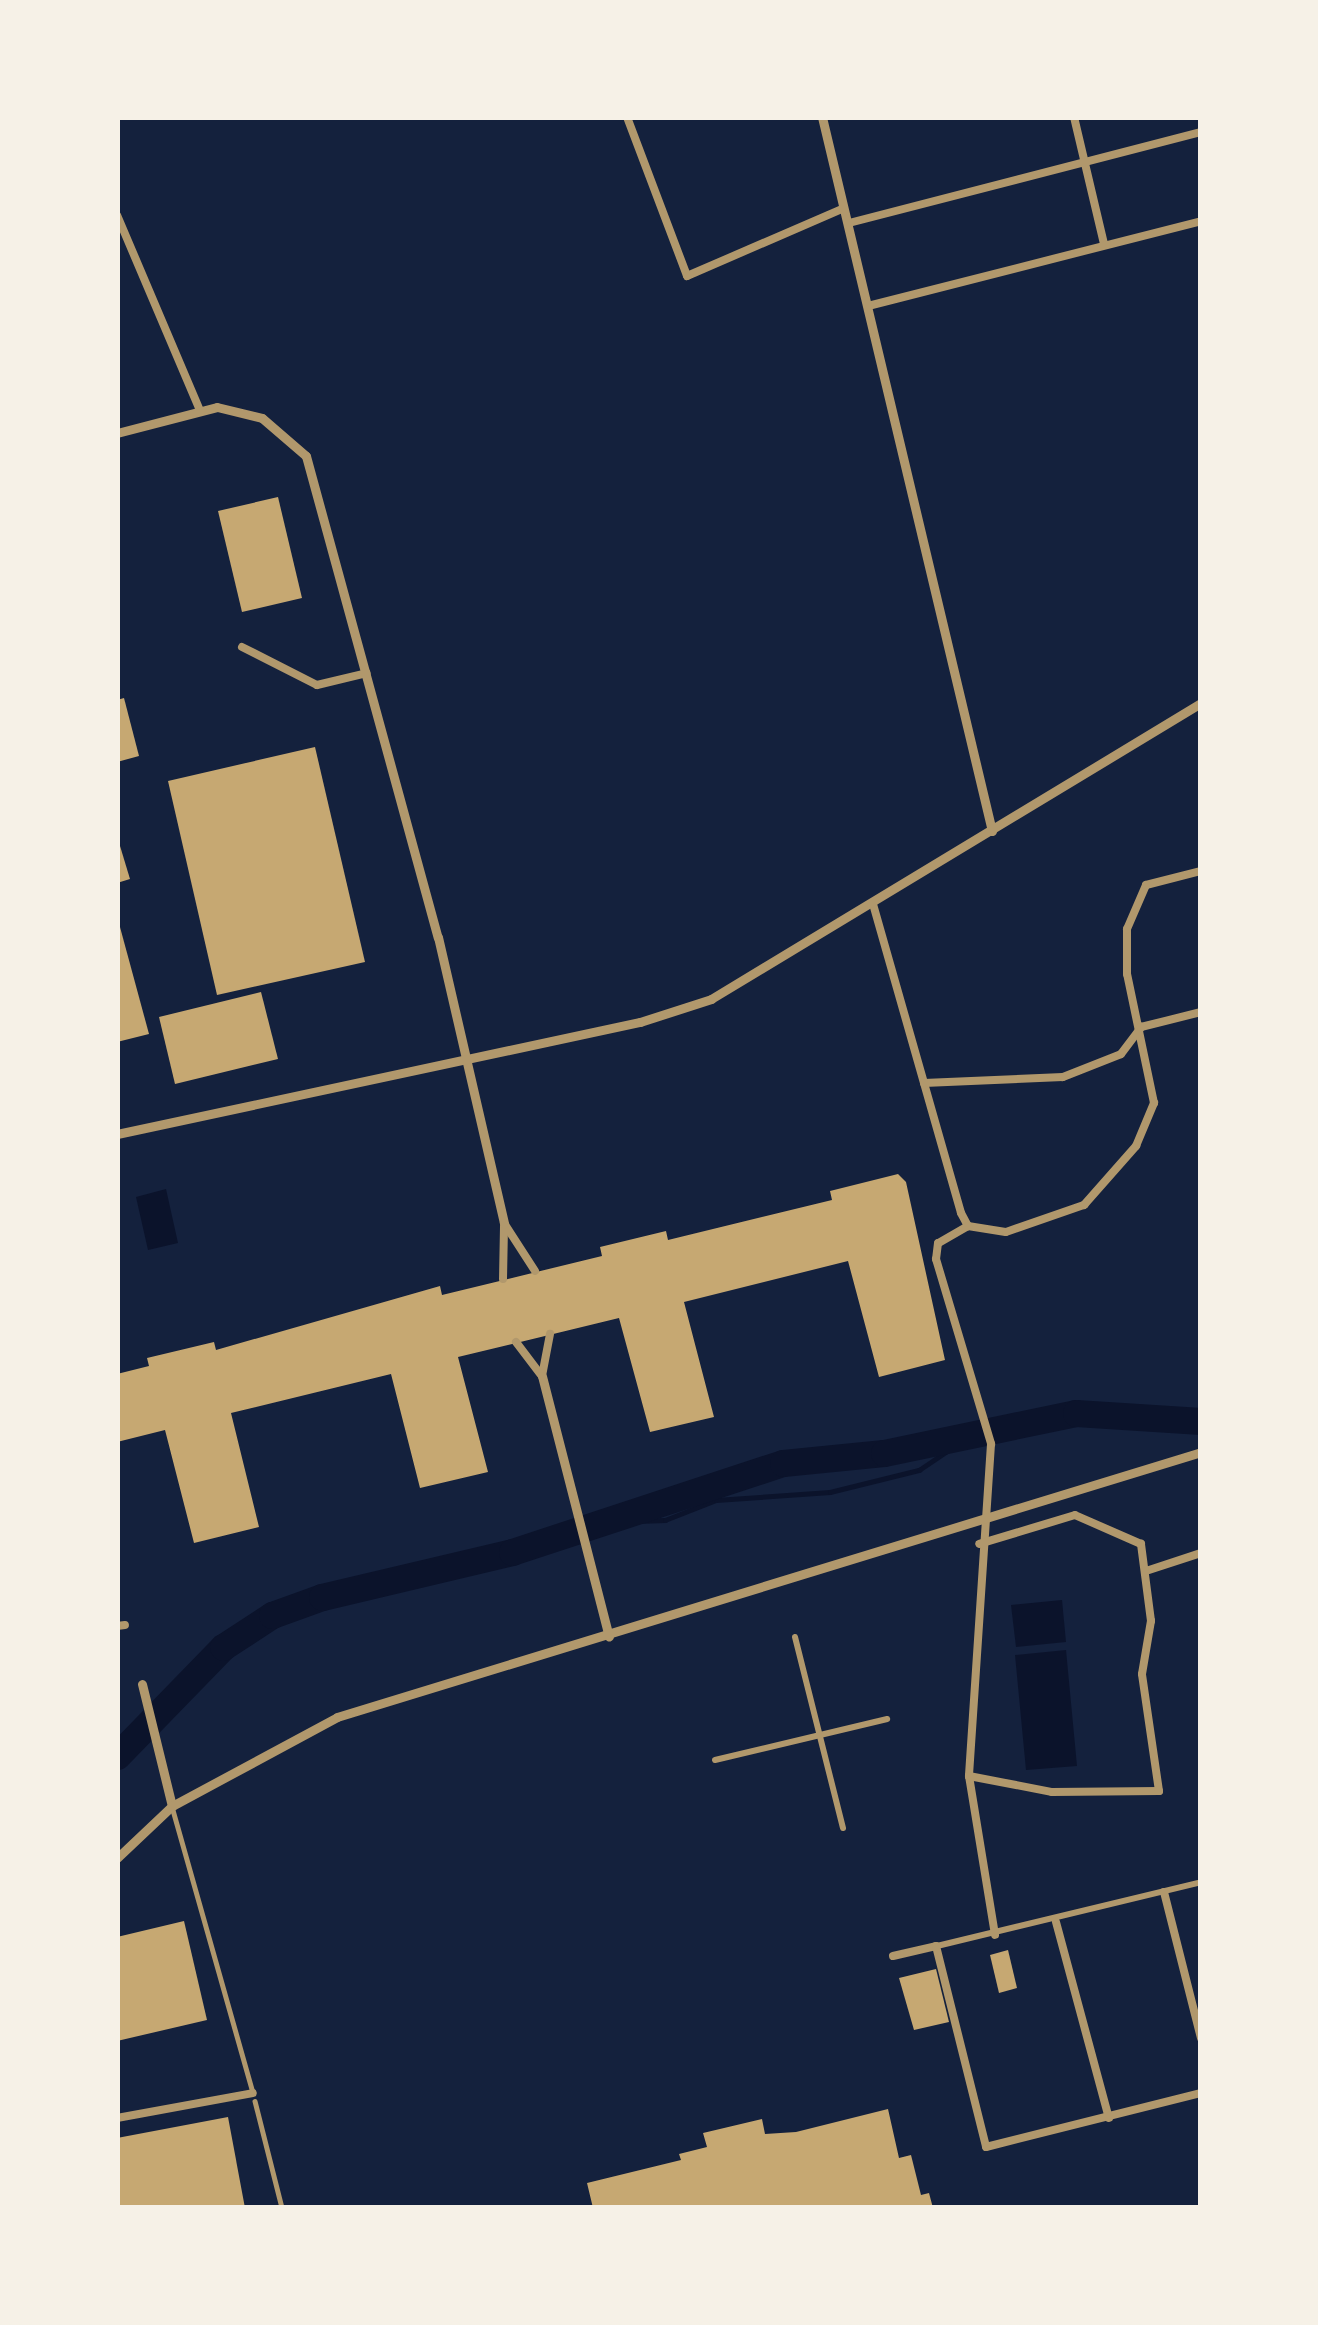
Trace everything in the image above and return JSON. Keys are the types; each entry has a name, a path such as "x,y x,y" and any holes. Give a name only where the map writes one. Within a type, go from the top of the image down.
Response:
{"street":[{"path":"628,117 687,275 844,208"},
{"path":"1074,117 1104,244"},
{"path":"826,118 992,831"},
{"path":"849,223 1201,132"},
{"path":"117,215 199,408"},
{"path":"872,305 1201,221"},
{"path":"117,434 199,408 262,418 306,456 369,673 466,1055 504,1223 503,1279"},
{"path":"242,647 317,685 369,673"},
{"path":"117,1134 676,1012 745,981 1201,703"},
{"path":"994,1935 970,1776 979,1544 991,1444 936,1259 938,1243 968,1226 988,1233 1028,1228 1100,1190 1136,1146 1154,1103 1125,946 1132,910 1146,885 1201,871"},
{"path":"873,904 968,1226"},
{"path":"923,1083 1063,1078 1121,1054 1142,1027 1201,1012"},
{"path":"504,1223 535,1271"},
{"path":"542,1376 550,1334"},
{"path":"516,1342 542,1376 609,1637"},
{"path":"117,1858 172,1805 337,1717 1201,1452"},
{"path":"970,1776 1052,1792 1160,1791 1142,1674 1149,1570 1141,1544 1076,1515 979,1544"},
{"path":"1149,1570 1201,1553"},
{"path":"796,1637 842,1828"},
{"path":"142,1684 172,1805"},
{"path":"715,1760 887,1719"},
{"path":"893,1956 1056,1922 1201,1882"},
{"path":"1164,1892 1200,2035"},
{"path":"1056,1922 1109,2118"},
{"path":"936,1946 981,2143 1109,2118 1201,2093"},
{"path":"117,2118 254,2097"}],"lane":[{"path":"172,1805 282,2208"}],"water":[{"path":"166,1189 178,1243 148,1250 136,1197"},
{"path":"1062,1600 1066,1642 1016,1647 1011,1605"},
{"path":"1066,1650 1077,1766 1026,1770 1015,1655"}],"building":[{"path":"278,497 302,598 242,612 218,511"},
{"path":"124,698 139,756 117,762 117,700"},
{"path":"315,747 365,962 217,995 168,781"},
{"path":"117,836 130,879 117,883"},
{"path":"117,916 149,1034 117,1042"},
{"path":"261,992 278,1059 175,1084 159,1017"},
{"path":"898,1174 906,1182 945,1360 879,1377 848,1261 684,1302 714,1417 650,1432 619,1318 458,1357 488,1472 420,1488 391,1374 231,1413 259,1527 194,1543 165,1430 117,1442 117,1374 149,1366 147,1358 214,1342 216,1350 440,1286 442,1295 602,1256 600,1247 666,1231 668,1240 832,1200 830,1191"},
{"path":"184,1921 207,2020 117,2041 117,1937"},
{"path":"1008,1950 1017,1988 999,1993 990,1955"},
{"path":"936,1969 949,2022 914,2030 899,1978"},
{"path":"888,2109 899,2158 911,2155 921,2195 929,2193 933,2208 593,2208 587,2183 681,2160 679,2154 707,2147 703,2133 762,2119 765,2134 796,2132"},
{"path":"228,2117 245,2208 117,2208 117,2138"}],"waterway":[{"path":"117,1756 223,1647 272,1615 322,1597 512,1552 783,1463 884,1453 1076,1413 1201,1421"},
{"path":"609,1522 665,1520 716,1500 830,1492 919,1470 968,1437"}]}
